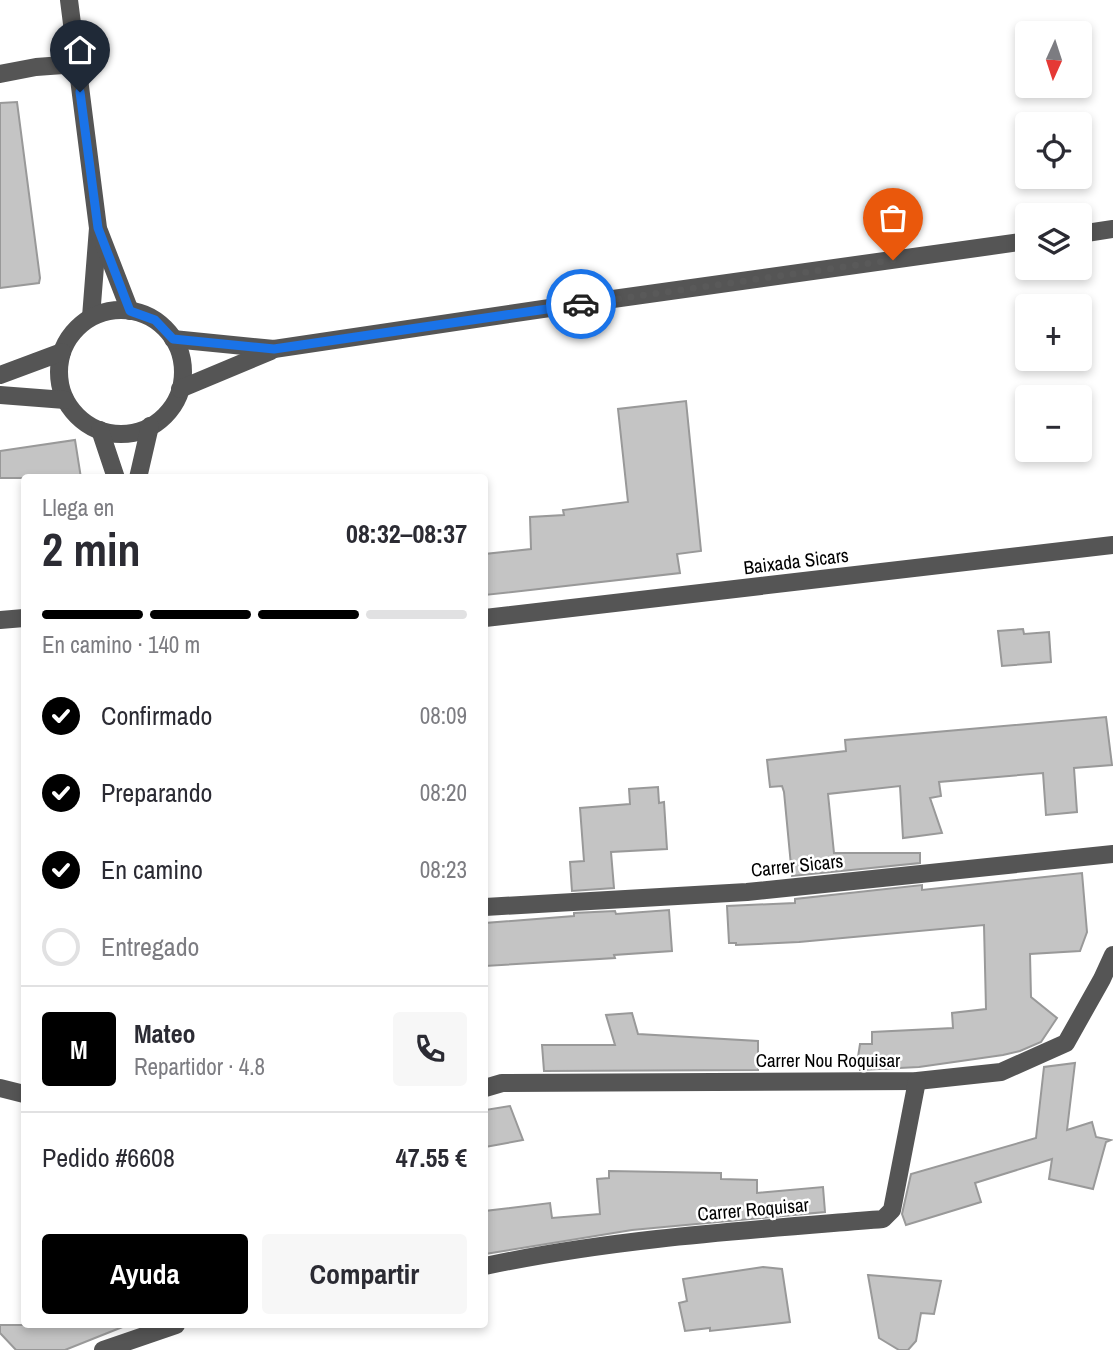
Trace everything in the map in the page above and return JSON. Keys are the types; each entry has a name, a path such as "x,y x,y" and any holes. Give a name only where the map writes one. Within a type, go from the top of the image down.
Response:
{"street":[{"path":"69,0 98,228 91,317"},
{"path":"0,74 36,67 77,64"},
{"path":"98,228 130,311"},
{"path":"1092,232 1113,229"},
{"path":"173,339 274,349 1015,243"},
{"path":"110,311 130,311 155,320 173,339 182,363 180,389 169,410 150,426 125,433 100,430 83,421 65,400 59,376 62,352 73,332 91,317 110,311"},
{"path":"180,389 274,349"},
{"path":"0,375 62,352"},
{"path":"0,395 65,400"},
{"path":"139,474 150,426"},
{"path":"100,430 115,474"},
{"name":"Baixada Sicars","path":"488,618 1113,545"},
{"path":"0,620 21,618"},
{"name":"Carrer Sicars","path":"488,907 747,892 1113,854"},
{"name":"Carrer Nou Roquisar","path":"488,1087 502,1083 917,1081 1001,1072 1066,1043 1113,955"},
{"name":"Carrer Roquisar","path":"488,1265 549,1252 710,1233 883,1219 892,1210 917,1081"},
{"path":"0,1088 21,1093"},
{"path":"103,1350 167,1328"}],"building":[{"path":"17,102 40,278 39,283 0,288 0,103"},
{"path":"686,401 701,551 677,554 680,573 488,595 488,554 531,549 530,517 564,515 563,510 628,502 618,409"},
{"path":"75,440 80,474 21,474 21,478 0,478 0,451"},
{"path":"1023,629 1024,634 1049,632 1051,662 1002,666 998,631"},
{"path":"1106,717 1112,765 1074,768 1077,812 1046,815 1043,773 939,782 941,796 930,798 942,833 903,838 900,786 828,794 834,853 920,853 920,863 792,876 784,792 782,786 770,787 767,760 846,751 845,740"},
{"path":"658,787 659,803 664,802 667,849 611,852 614,888 572,891 570,862 584,861 580,808 630,804 629,789"},
{"path":"1082,873 1087,932 1080,951 1030,954 1031,997 1057,1018 1041,1042 1003,1055 919,1067 860,1070 858,1057 860,1044 872,1044 872,1032 953,1028 952,1013 986,1009 984,925 799,942 729,943 727,906 795,903 795,899 922,885 922,890"},
{"path":"669,910 672,951 614,955 615,958 488,966 488,923 574,916 574,913 615,911 616,914"},
{"path":"632,1013 638,1034 758,1041 758,1070 544,1071 542,1045 615,1045 606,1015"},
{"path":"1075,1063 1067,1130 1092,1122 1096,1137 1111,1140 1106,1142 1093,1189 1049,1179 1052,1159 975,1183 981,1202 906,1225 902,1214 911,1174 1036,1138 1044,1067"},
{"path":"510,1106 523,1140 488,1146 488,1110"},
{"path":"609,1171 721,1173 721,1179 757,1180 757,1193 823,1187 825,1212 632,1230 488,1254 488,1211 550,1203 552,1218 600,1214 597,1179 609,1178"},
{"path":"763,1267 782,1269 790,1322 710,1331 710,1328 685,1331 679,1303 687,1301 683,1279"},
{"path":"868,1275 941,1281 934,1314 921,1313 916,1341 908,1350 899,1350 879,1338"},
{"path":"0,1325 21,1325 21,1328 120,1328 65,1350 16,1350 0,1333"}],"way so far":[{"path":"581,304 893,260"}],"route":[{"path":"80,92 98,228 130,311 155,320 173,339 274,349 581,304"}]}
